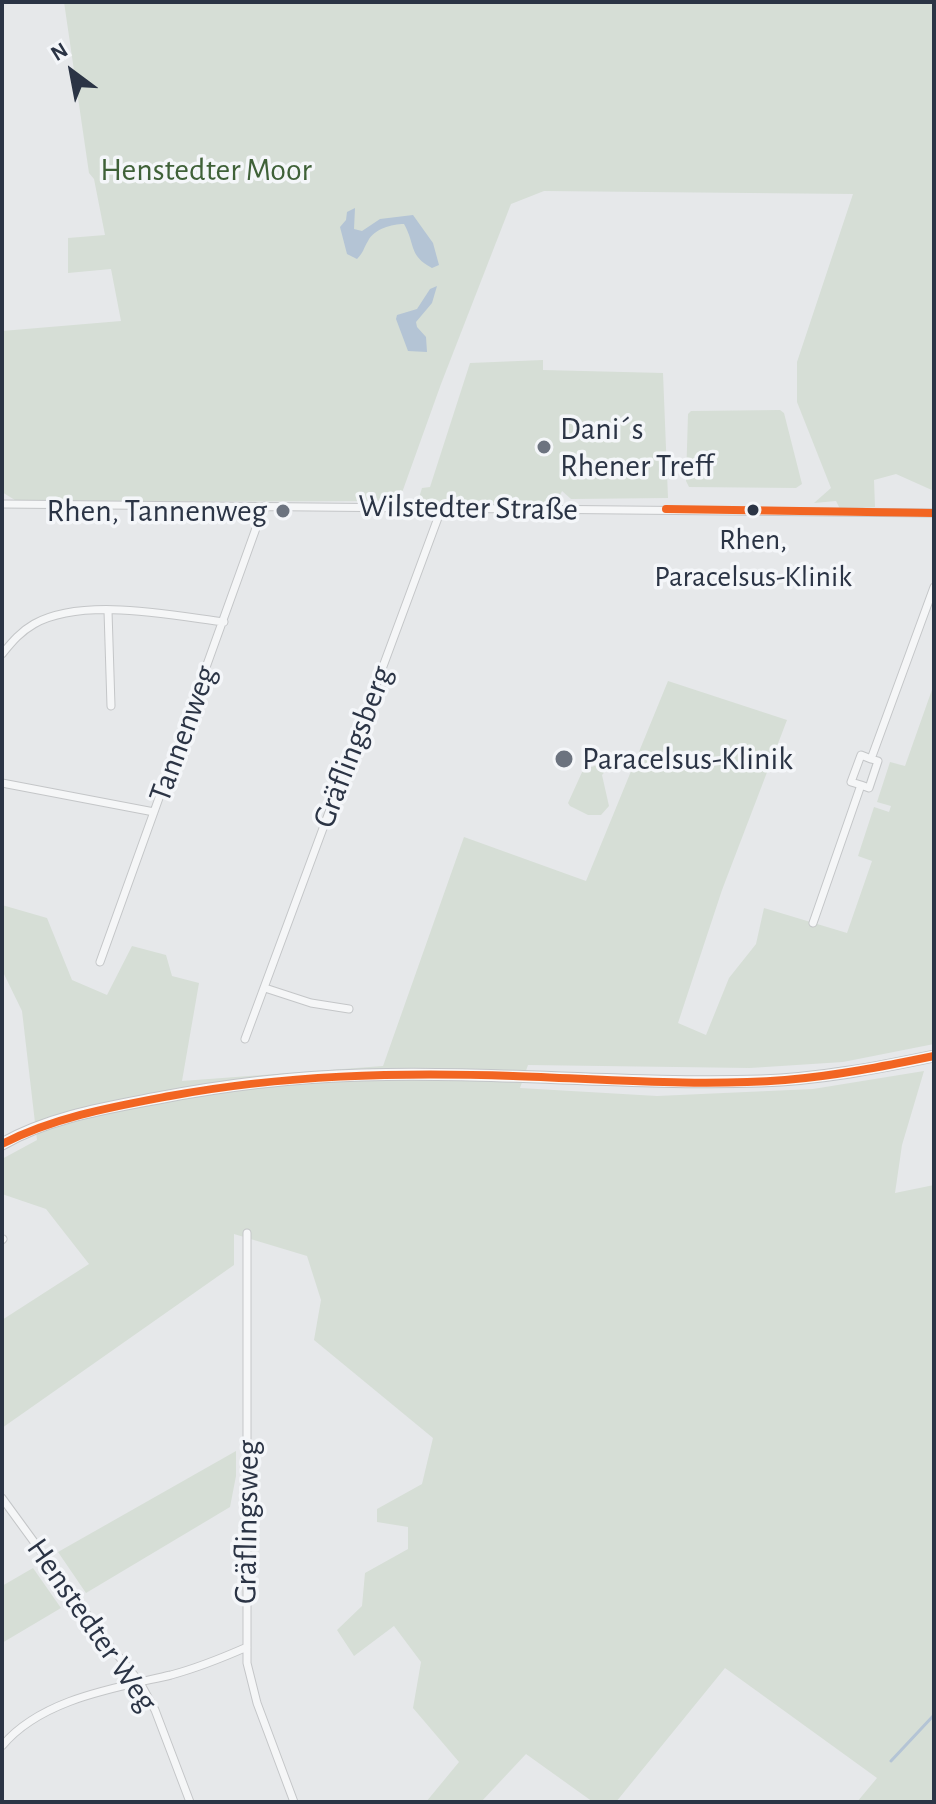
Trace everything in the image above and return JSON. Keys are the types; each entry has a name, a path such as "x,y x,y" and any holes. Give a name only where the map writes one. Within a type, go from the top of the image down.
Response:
{"main road":[{"path":"2,1144 42,1126 104,1109 236,1085 324,1077 402,1075 762,1081 833,1075 934,1056"}],"street":[{"name":"Wilstedter Straße","path":"2,504 934,513"},
{"name":"Tannenweg","path":"100,962 264,506"},
{"name":"Gräflingsberg","path":"245,1039 442,507"},
{"path":"871,759 934,587"},
{"path":"108,611 111,706"},
{"path":"2,654 16,637 36,623 67,612 164,614 224,622"},
{"path":"861,755 871,759 878,761 869,788 851,782 861,755"},
{"path":"2,783 154,812"},
{"path":"813,923 861,785"},
{"path":"265,988 311,1003 349,1009"},
{"name":"Gräflingsweg","path":"247,1233 247,1663 257,1703 294,1802"},
{"name":"Henstedter Weg","path":"2,1498 139,1681 155,1710 190,1802"},
{"path":"2,1746 12,1734 44,1714 139,1681 194,1668 247,1647"}],"green space":[{"name":"Henstedter Moor","path":"64,2 934,2 934,491 896,474 874,480 875,507 840,509 836,501 814,503 831,488 797,402 797,362 853,194 544,191 511,204 399,501 18,502 2,492 2,331 121,321 111,269 68,273 68,238 105,235 94,179 89,173"},
{"path":"543,360 543,370 663,373 668,498 571,499 562,491 556,504 476,505 418,501 422,488 430,487 470,363"},
{"path":"780,410 784,413 802,484 796,488 689,487 686,481 688,414 691,411"},
{"path":"668,681 787,720 722,890 678,1023 706,1035 729,978 756,944 764,908 847,933 872,861 858,856 874,807 889,812 891,806 877,802 890,762 905,766 934,684 934,1044 843,1062 750,1068 528,1065 520,1088 657,1096 813,1089 924,1071 902,1145 895,1193 934,1185 934,1802 857,1802 877,1778 725,1668 616,1802 593,1802 526,1754 481,1802 426,1802 459,1762 413,1708 421,1662 394,1626 354,1656 337,1630 362,1606 365,1573 408,1549 408,1527 377,1522 377,1509 422,1484 433,1438 314,1340 321,1300 307,1256 234,1234 234,1265 2,1428 2,1320 89,1264 46,1209 2,1194 2,1159 37,1140 22,1011 2,970 2,905 47,918 72,980 107,995 132,946 166,955 172,976 199,983 182,1081 383,1066 464,837 586,881"},
{"path":"617,758 602,775 609,806 601,815 588,815 570,806 568,803 583,770"},
{"path":"236,1451 236,1476 230,1507 86,1593 58,1552"},
{"path":"33,1568 61,1608 2,1643 2,1586"}],"water":[{"path":"355,208 354,229 362,231 380,219 413,215 433,243 439,265 432,268 419,259 404,224 374,233 357,259 347,254 340,227 346,220 347,212"},
{"path":"437,286 432,303 416,322 426,337 427,352 408,351 397,315 417,309 430,289"}],"waterway":[{"path":"891,1761 934,1715"}],"transit line":[{"path":"666,509 934,513"},
{"path":"2,1144 42,1127 105,1109 255,1083 427,1074 683,1083 751,1082 822,1076 934,1056"}],"place":[{"name":"Dani´s Rhener Treff","path":"544,447"},
{"name":"Rhen, Paracelsus-Klinik","path":"753,510"},
{"name":"Rhen, Tannenweg","path":"283,511"},
{"name":"Paracelsus-Klinik","path":"564,759"}]}
